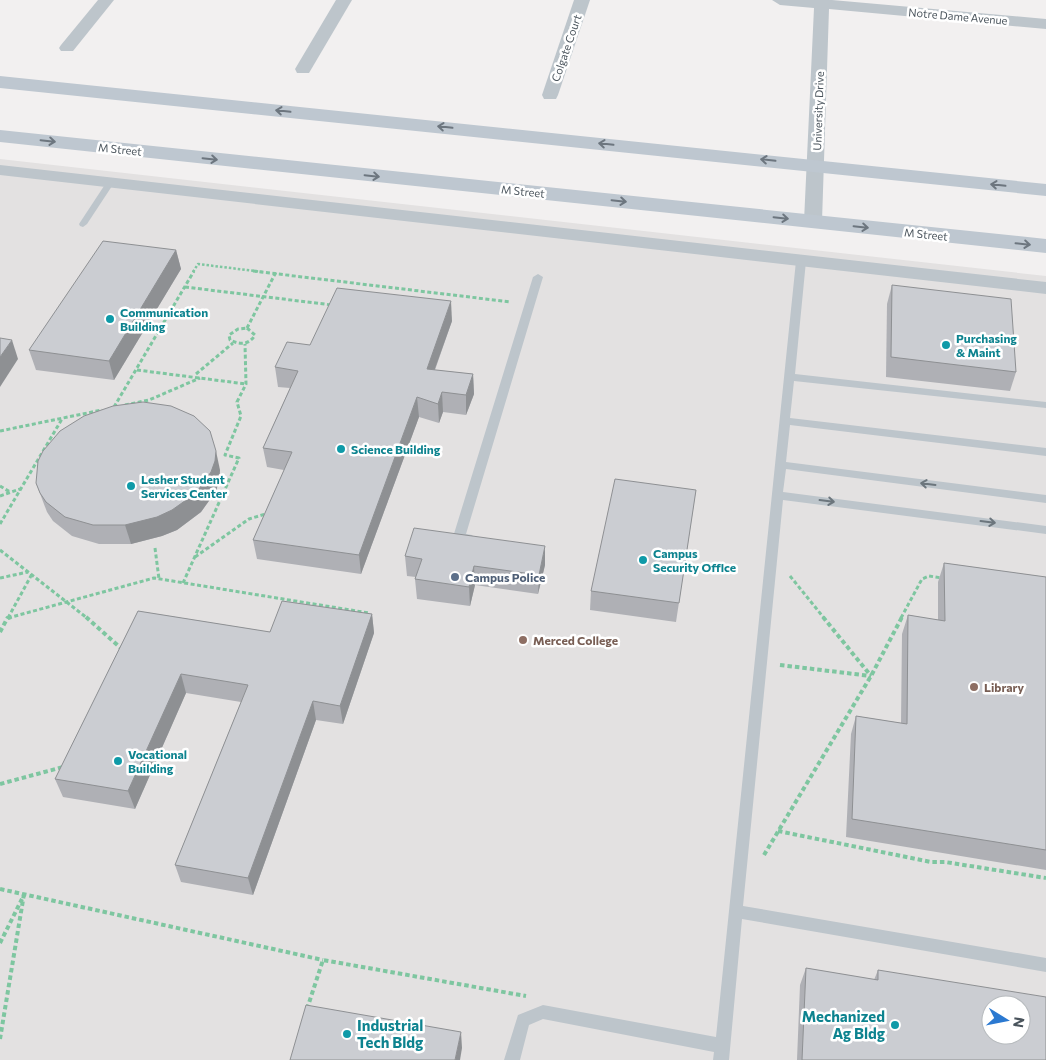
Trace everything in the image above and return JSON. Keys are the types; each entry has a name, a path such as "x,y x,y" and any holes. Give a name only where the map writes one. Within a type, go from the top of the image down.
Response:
{"street":[{"path":"67,48 106,0"},
{"path":"303,69 344,0"},
{"name":"Colgate Court","path":"550,95 582,0"},
{"name":"Notre Dame Avenue","path":"780,0 821,2 1046,24"},
{"name":"University Drive","path":"812,221 816,165 821,2"},
{"path":"0,82 1046,190"},
{"name":"M Street","path":"0,136 1046,246"},
{"path":"0,170 1046,288"}],"lane":[{"path":"83,224 110,183"},
{"path":"512,1060 523,1020 543,1012 722,1053 801,261"},
{"path":"477,540 459,537 538,277"},
{"path":"790,376 1046,405"},
{"path":"786,421 1046,452"},
{"path":"781,465 1046,499"},
{"path":"778,495 1046,530"},
{"path":"736,911 1046,965"}],"path":[{"path":"114,407 198,264 511,302"},
{"path":"247,328 276,272"},
{"path":"185,287 335,306"},
{"path":"196,374 233,343 245,344 253,340 255,335 247,328 238,329 231,332 229,338 233,343"},
{"path":"183,583 239,458 225,455 241,416 237,402 246,384 245,344"},
{"path":"137,370 246,384"},
{"path":"0,431 149,400 200,378"},
{"path":"146,406 149,400"},
{"path":"0,524 62,419"},
{"path":"0,486 10,492"},
{"path":"0,496 21,488"},
{"path":"194,558 249,519 272,513"},
{"path":"155,548 159,579"},
{"path":"0,550 68,601 123,651"},
{"path":"773,554 871,676"},
{"path":"0,578 30,573"},
{"path":"0,632 30,573"},
{"path":"760,862 871,676 922,579 929,576 948,579"},
{"path":"8,618 154,578 370,612"},
{"path":"762,662 871,676"},
{"path":"0,784 64,767"},
{"path":"778,831 931,862 945,862 1046,878"},
{"path":"0,889 322,960 529,996"},
{"path":"0,943 24,894"},
{"path":"0,1039 24,894"},
{"path":"305,1014 322,960"}],"shaded area":[{"name":"Merced College","path":"0,159 1046,276 1046,1060 0,1060"}],"building":[{"name":"Communication Building","path":"103,241 176,250 109,361 29,350"},
{"name":"Purchasing & Maint","path":"892,285 1011,299 1016,372 891,357"},
{"name":"Science Building","path":"337,288 451,301 427,369 473,374 466,395 442,392 438,404 417,397 359,555 253,540 292,452 263,448 298,371 275,367 287,342 310,345"},
{"path":"0,338 12,340 0,357"},
{"name":"Lesher Student Services Center","path":"143,402 171,406 194,416 210,431 216,451 215,461 211,472 196,493 172,510 157,517 125,525 93,525 65,517 46,502 36,483 38,461 43,451 60,431 84,416 113,406"},
{"name":"Campus Security Office","path":"615,479 696,490 679,603 591,591"},
{"path":"414,528 545,546 539,575 474,566 469,587 415,579 422,559 405,556"},
{"name":"Library","path":"944,563 1046,577 1046,850 852,819 856,716 907,724 908,615 945,621"},
{"name":"Vocational Building","path":"282,601 372,614 340,706 313,701 248,878 175,865 248,685 181,674 128,791 55,779 138,611 270,632"},
{"name":"Mechanized Ag Bldg","path":"806,968 878,980 878,970 1046,997 1046,1060 802,1060"},
{"path":"306,1005 461,1032 455,1060 290,1060"}],"place":[{"name":"Communication Building","path":"110,319"},
{"name":"Purchasing & Maint","path":"946,345"},
{"name":"Science Building","path":"341,449"},
{"name":"Lesher Student Services Center","path":"131,486"},
{"name":"Campus Security Office","path":"643,560"},
{"name":"Campus Police","path":"455,577"},
{"name":"Merced College","path":"523,640"},
{"name":"Library","path":"974,687"},
{"name":"Vocational Building","path":"118,761"},
{"name":"Mechanized Ag Bldg","path":"895,1025"},
{"name":"Industrial Tech Bldg","path":"347,1034"}]}
